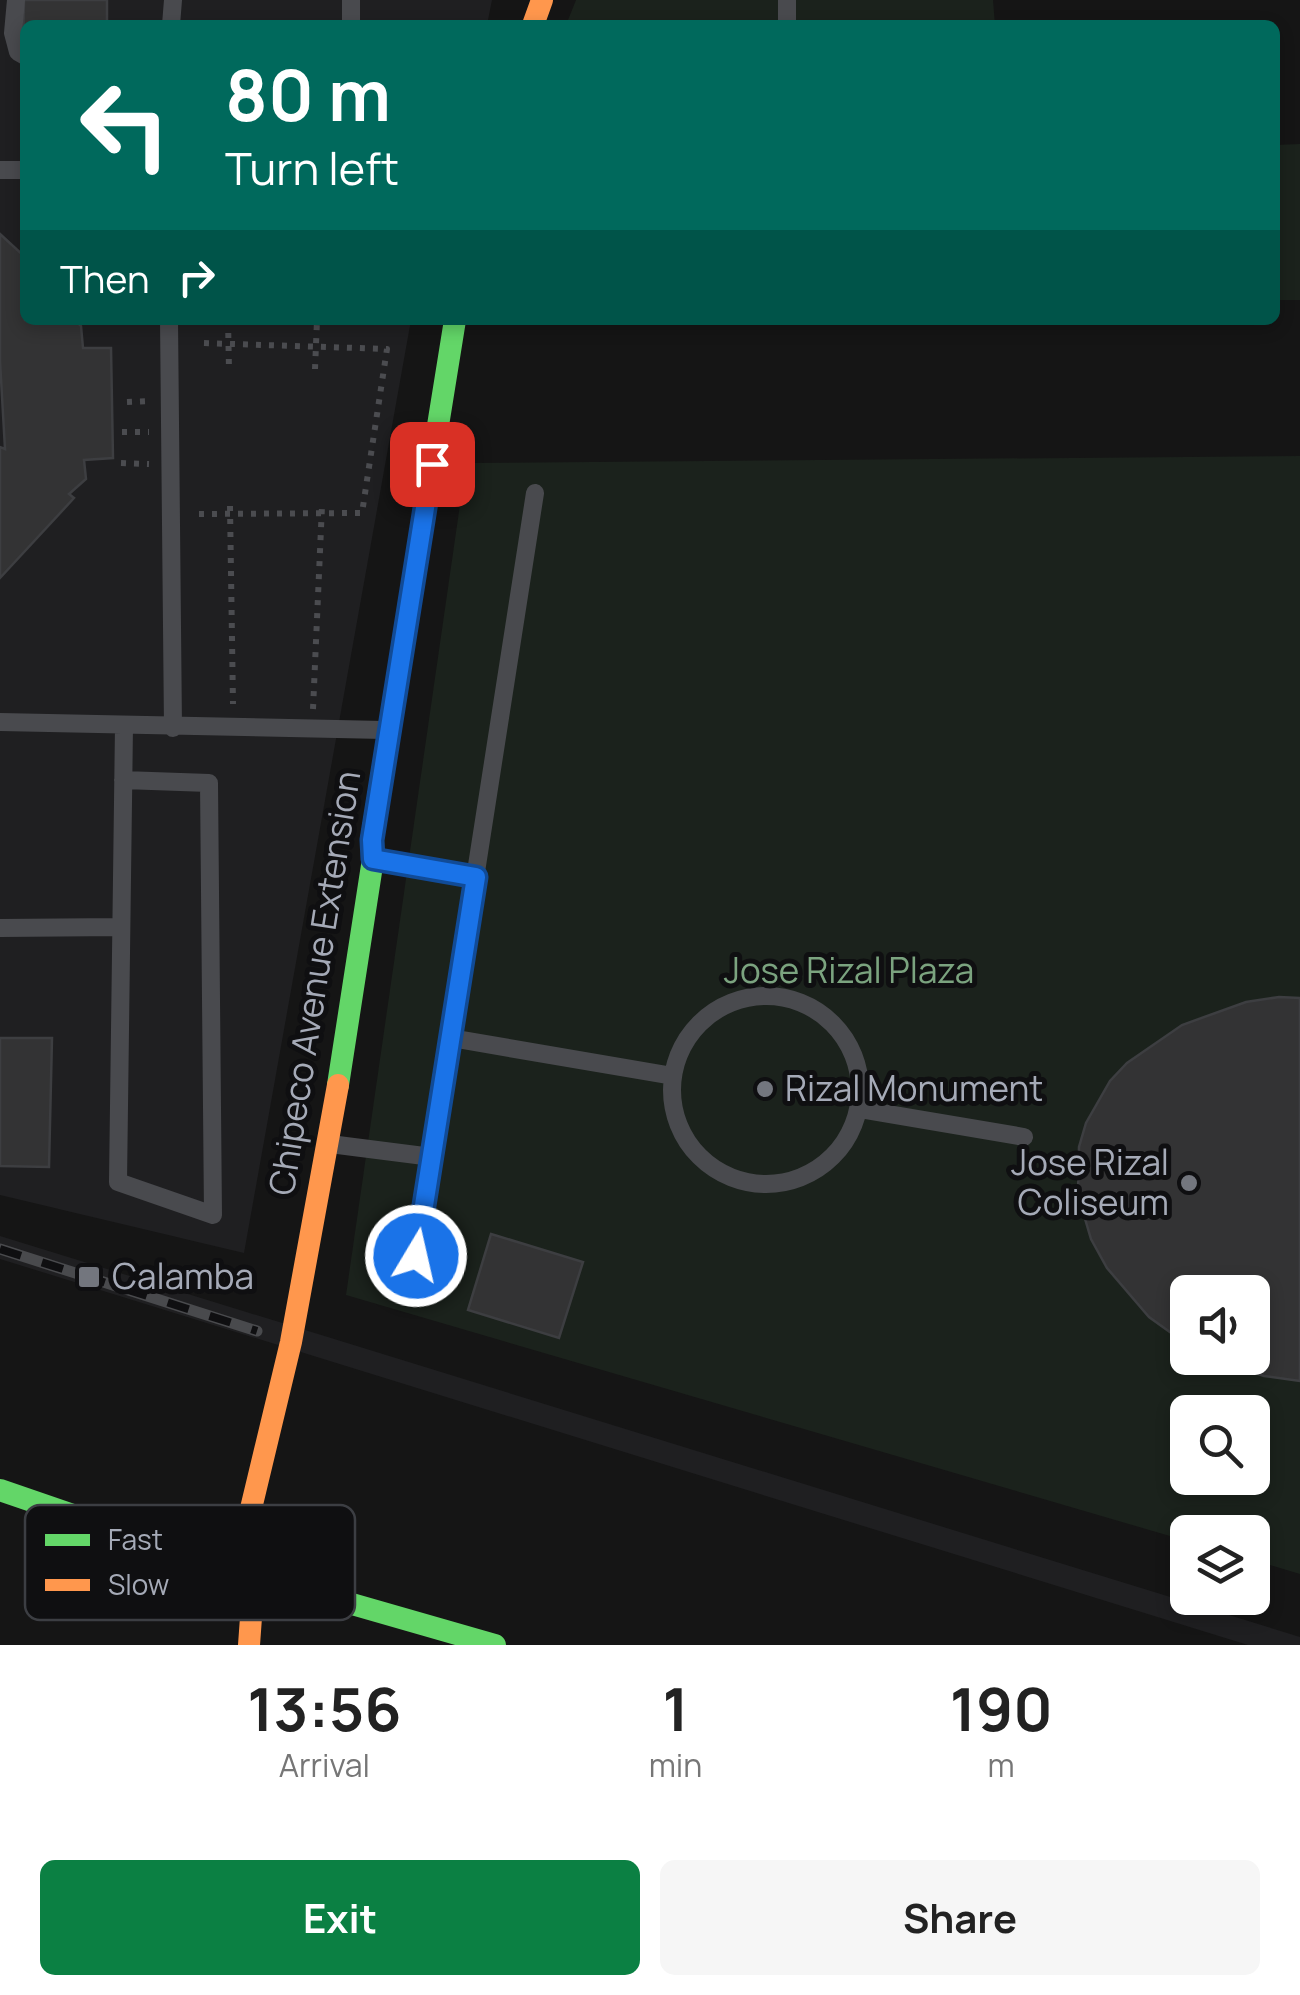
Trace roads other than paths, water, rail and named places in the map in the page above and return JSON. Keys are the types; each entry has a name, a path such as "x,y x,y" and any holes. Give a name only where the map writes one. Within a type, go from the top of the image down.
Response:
{"main road":[{"name":"Chipeco Avenue Extension","path":"253,1505 291,1342 329,1144 373,859 372,840 455,325"},
{"path":"0,1490 39,1505"},
{"path":"355,1605 494,1645"},
{"name":"Chipeco Avenue Extension","path":"248,1645 250,1620"}],"lane":[{"path":"16,0 13,33 20,53"},
{"path":"169,325 173,728"},
{"path":"416,1256 535,494"},
{"path":"0,722 389,730"},
{"path":"123,780 209,784 213,1215 118,1182 122,926 123,780 124,726"},
{"path":"373,859 476,877"},
{"path":"0,928 122,926"},
{"path":"783,998 800,1002 828,1018 849,1044 860,1075 859,1109 847,1139 826,1164 798,1180 766,1185 734,1180 705,1164 684,1138 673,1108 673,1076 684,1044 705,1018 734,1001 783,998"},
{"path":"450,1038 673,1076"},
{"path":"859,1109 1024,1137"},
{"path":"329,1144 432,1157"}],"railway":[{"path":"0,1249 257,1331"}],"place":[{"name":"Rizal Monument","path":"765,1089"},
{"name":"Jose Rizal Coliseum","path":"1189,1183"},
{"name":"Calamba","path":"89,1277"}],"park label":[{"name":"Jose Rizal Plaza","path":"849,971"}]}
